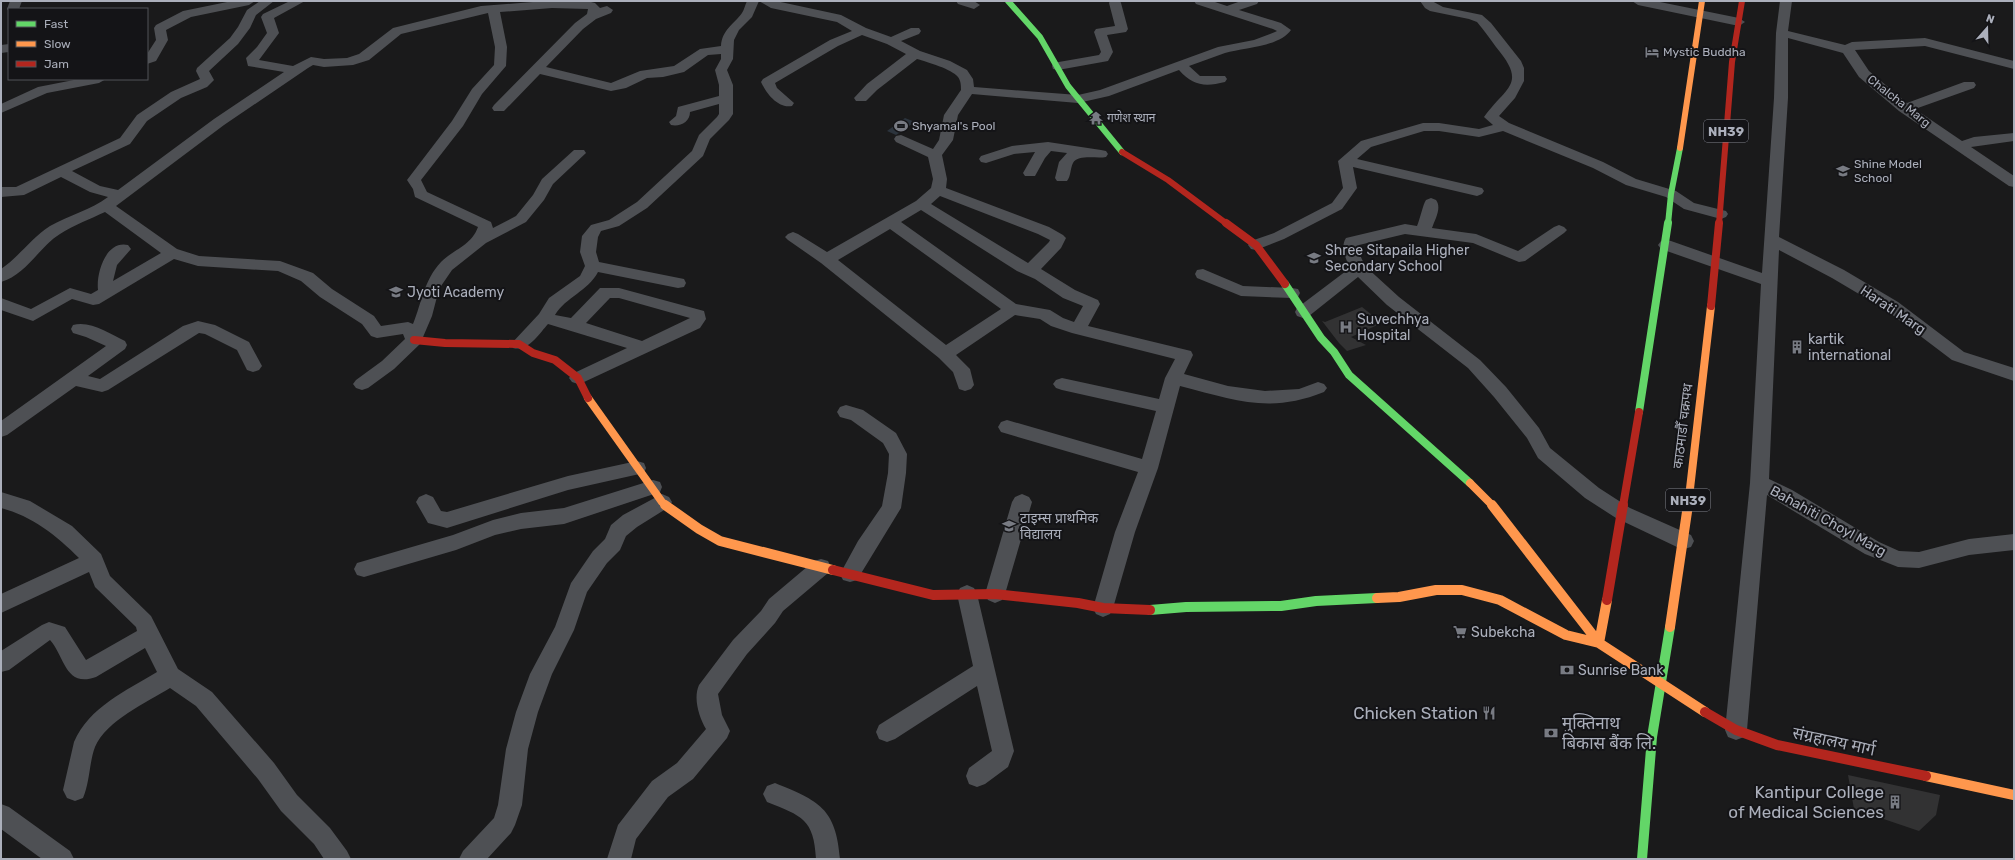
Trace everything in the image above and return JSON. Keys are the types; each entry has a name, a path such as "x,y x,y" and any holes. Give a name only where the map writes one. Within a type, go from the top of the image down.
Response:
{"main road":[{"path":"1008,1 1040,37 1058,66 1068,86 1123,154 1184,192 1256,245 1349,375 1474,487 1499,512 1599,643"},
{"path":"1599,643 1623,513 1666,246 1671,194 1688,102 1692,56 1702,1"},
{"name":"NH39","path":"1714,261 1721,214 1732,62 1742,1"},
{"name":"काठमाडाैँ चक्रपथ","path":"1642,859 1652,736 1684,541 1710,324 1714,261"},
{"path":"414,340 445,343 519,344 533,353 554,360 578,378 583,390 636,468 658,495 699,529 720,541 821,567 933,595 995,594 1078,603 1103,608 1144,610 1186,607 1282,606 1316,601 1399,597 1436,590 1462,590 1500,600 1566,635 1599,643"},
{"name":"संग्रहालय मार्ग","path":"1599,643 1660,684 1736,730 1777,745 2014,795"}],"street":[{"path":"148,60 151,58 162,40 160,28 187,14 249,1"},
{"path":"1,192 19,192 125,141 142,118 176,95 202,84 207,80 202,71 215,57 234,41 244,28 251,13 268,1"},
{"path":"295,70 253,63 252,58 261,50 273,32 267,17 299,1"},
{"path":"460,1 487,10"},
{"path":"519,344 545,318 555,302 586,279 593,266 588,252 590,236 596,228 614,223 642,205 698,153 704,138 726,114 726,85 721,70 727,60 728,40 733,29 748,14 753,1"},
{"path":"764,1 774,5 841,20 862,31 891,40 915,54 945,64 962,73 966,79 968,90 951,115 946,140 935,155 940,179 938,190 921,204 828,259"},
{"path":"962,1 974,5"},
{"path":"968,90 1078,99 1104,93 1222,50 1257,43 1279,35 1285,30 1277,26 1200,1"},
{"path":"1228,10 1253,1"},
{"path":"1426,1 1428,6 1434,9 1458,12 1479,18 1514,61 1519,70 1515,88 1506,104 1491,116 1504,126 1598,165 1631,182 1671,194 1688,206 1721,214"},
{"path":"1638,1 1738,22"},
{"path":"1736,730 1759,483 1769,281 1781,98 1782,33 1786,1"},
{"path":"1058,66 1103,58 1107,52 1100,32 1122,30 1114,3"},
{"path":"1,277 19,264 36,245 55,230 106,206 118,195 295,70 311,62 324,64 348,62 364,57 397,31 487,10 552,4 591,7 607,10"},
{"path":"499,108 579,26 591,7"},
{"path":"481,240 486,225 420,194 420,189 414,180 458,123 477,92 500,66 501,47 487,10"},
{"path":"787,103 771,90 768,82 846,37 862,31"},
{"path":"891,40 915,31"},
{"path":"1782,33 1848,50 1852,46 1870,44 1925,42 2014,65"},
{"path":"537,69 611,87 645,74 663,73 679,69 704,52 728,49"},
{"name":"Chalcha Marg","path":"1848,50 1864,74 1904,108 2014,183"},
{"path":"861,98 872,87 915,54"},
{"path":"1181,65 1191,77 1202,82 1220,79"},
{"path":"35,80 43,90"},
{"path":"1,109 43,90 94,80"},
{"path":"1904,108 1925,103 1944,93 1969,85"},
{"path":"676,122 683,117 683,110 726,98"},
{"path":"1345,161 1366,144 1423,127 1439,126 1479,133 1504,126"},
{"path":"1961,146 1974,141 2014,138"},
{"path":"901,139 935,155"},
{"path":"986,159 1012,150 1048,146 1101,154"},
{"path":"1030,173 1039,156 1048,146"},
{"path":"362,384 388,365 414,340 424,316 431,290 446,266 481,240 521,219 528,207 539,197 547,182 579,153"},
{"path":"1062,178 1067,160 1074,154 1123,154"},
{"path":"1345,161 1379,167 1477,191"},
{"path":"1256,245 1336,206 1350,188 1345,161"},
{"path":"61,171 95,188 118,195"},
{"path":"938,190 953,194 1058,238 1056,244 1032,269"},
{"path":"1423,231 1431,210 1431,203"},
{"path":"921,204 1023,266 1032,269 1071,295 1084,299 1092,304 1078,329"},
{"path":"106,206 172,253 198,261 280,266 306,277 326,293 368,320 377,332 408,328 414,340"},
{"path":"890,222 1012,309 1044,314 1057,322 1078,329 1185,356 1174,378 1149,468 1124,532 1103,608"},
{"path":"1559,230 1519,257 1476,239 1405,229 1351,242 1352,255 1358,269 1393,301 1474,364 1500,392 1533,433 1544,454 1592,493 1623,513 1684,541"},
{"path":"793,237 828,259 945,354 962,369 965,385"},
{"name":"Harati Marg","path":"1772,240 1838,274 1892,306 1958,356 2001,369 2014,375"},
{"path":"1666,246 1714,261 1769,281"},
{"path":"106,292 104,283 109,261 123,249"},
{"path":"1,304 33,315 70,293 94,300 172,253"},
{"path":"593,266 678,283"},
{"path":"1303,312 1358,269"},
{"path":"1203,274 1241,292 1292,294"},
{"path":"574,325 606,292 619,293 698,315 694,324 578,378"},
{"path":"945,354 1012,309"},
{"path":"545,318 574,325 644,348"},
{"path":"73,379 102,386 189,330 198,327 209,329 243,346 254,366"},
{"path":"1,430 119,345 91,332 79,329"},
{"path":"1174,378 1250,397 1280,398 1308,394 1318,388"},
{"path":"1062,384 1165,407"},
{"path":"846,412 858,416 890,438 898,454 897,473 891,508 865,547 850,574"},
{"path":"1006,427 1149,468"},
{"path":"426,502 435,518 447,520 561,485 636,468"},
{"name":"Bahahiti Choyl Marg","path":"1759,483 1785,495 1872,548 1898,559 1919,560 1969,547 2014,542"},
{"path":"364,569 456,542 493,528 521,521 564,516 658,495"},
{"path":"470,859 503,825 510,805 517,749 527,712 534,697 541,674 551,652 564,630 578,589 600,557 613,544 618,531 658,495"},
{"path":"1,500 23,506 65,532 94,560 102,581 144,622 170,676 204,699 266,771 289,803 322,836 339,859"},
{"path":"995,594 1022,502"},
{"path":"1,604 41,587 94,560"},
{"path":"619,859 626,833 660,789 685,771 719,731 711,717 707,692 740,647 768,617 776,605 821,567"},
{"path":"967,594 1003,755 994,765 977,776"},
{"path":"1,663 39,636 49,631 58,633 79,669 88,670 149,635"},
{"path":"887,732 984,670"},
{"path":"75,790 85,742 104,717 170,676"},
{"path":"775,794 796,802 815,815 823,825 827,839 828,859"},
{"path":"1,815 62,859"}],"shaded area":[{"name":"Shyamal's Pool","path":"905,118 915,122 896,135 887,131"}],"building":[{"name":"Suvechhya Hospital","path":"1362,307 1382,323 1351,337 1366,345 1347,351 1322,321 1325,322"},
{"name":"Kantipur College of Medical Sciences","path":"1848,775 1940,795 1936,815 1919,831 1854,809"}],"traffic: fast":[{"path":"1008,1 1040,37 1068,86 1122,152"},
{"path":"1639,412 1666,245 1671,194 1680,148"},
{"path":"1285,284 1321,338 1334,352 1349,375 1470,483"},
{"path":"1150,610 1186,607 1281,606 1316,601 1377,598"},
{"path":"1642,859 1652,737 1670,627"}],"traffic: slow":[{"path":"1680,148 1702,1"},
{"path":"1670,627 1684,541 1711,306"},
{"path":"588,398 662,502 699,529 720,541 833,570"},
{"path":"1470,483 1499,511 1599,643 1705,712"},
{"path":"1377,598 1399,597 1436,590 1462,590 1500,600 1566,635 1599,643 1607,600"},
{"path":"1926,776 2014,795"}],"traffic: jam":[{"path":"1711,306 1714,261 1721,209 1732,62 1742,1"},
{"path":"1122,152 1168,180 1256,245 1285,284"},
{"path":"414,340 445,343 519,344 533,353 555,360 578,378 588,398"},
{"path":"1607,600 1639,412"},
{"path":"833,570 933,595 995,594 1078,603 1103,608 1150,610"},
{"path":"1705,712 1736,730 1777,745 1926,776"}],"place":[{"name":"Mystic Buddha","path":"1652,52"},
{"name":"गणेश स्थान","path":"1096,118"},
{"name":"Shyamal's Pool","path":"901,126"},
{"name":"Shine Model School","path":"1843,171"},
{"name":"Shree Sitapaila Higher Secondary School","path":"1314,258"},
{"name":"Jyoti Academy","path":"396,292"},
{"name":"Suvechhya Hospital","path":"1346,327"},
{"name":"kartik international","path":"1797,347"},
{"name":"टाइम्स प्राथमिक विद्यालय","path":"1009,526"},
{"name":"Subekcha","path":"1460,632"},
{"name":"Sunrise Bank","path":"1567,670"},
{"name":"Chicken Station","path":"1489,713"},
{"name":"मुक्तिनाथ बिकास बैंक लि.","path":"1551,733"},
{"name":"Kantipur College of Medical Sciences","path":"1895,802"}]}
